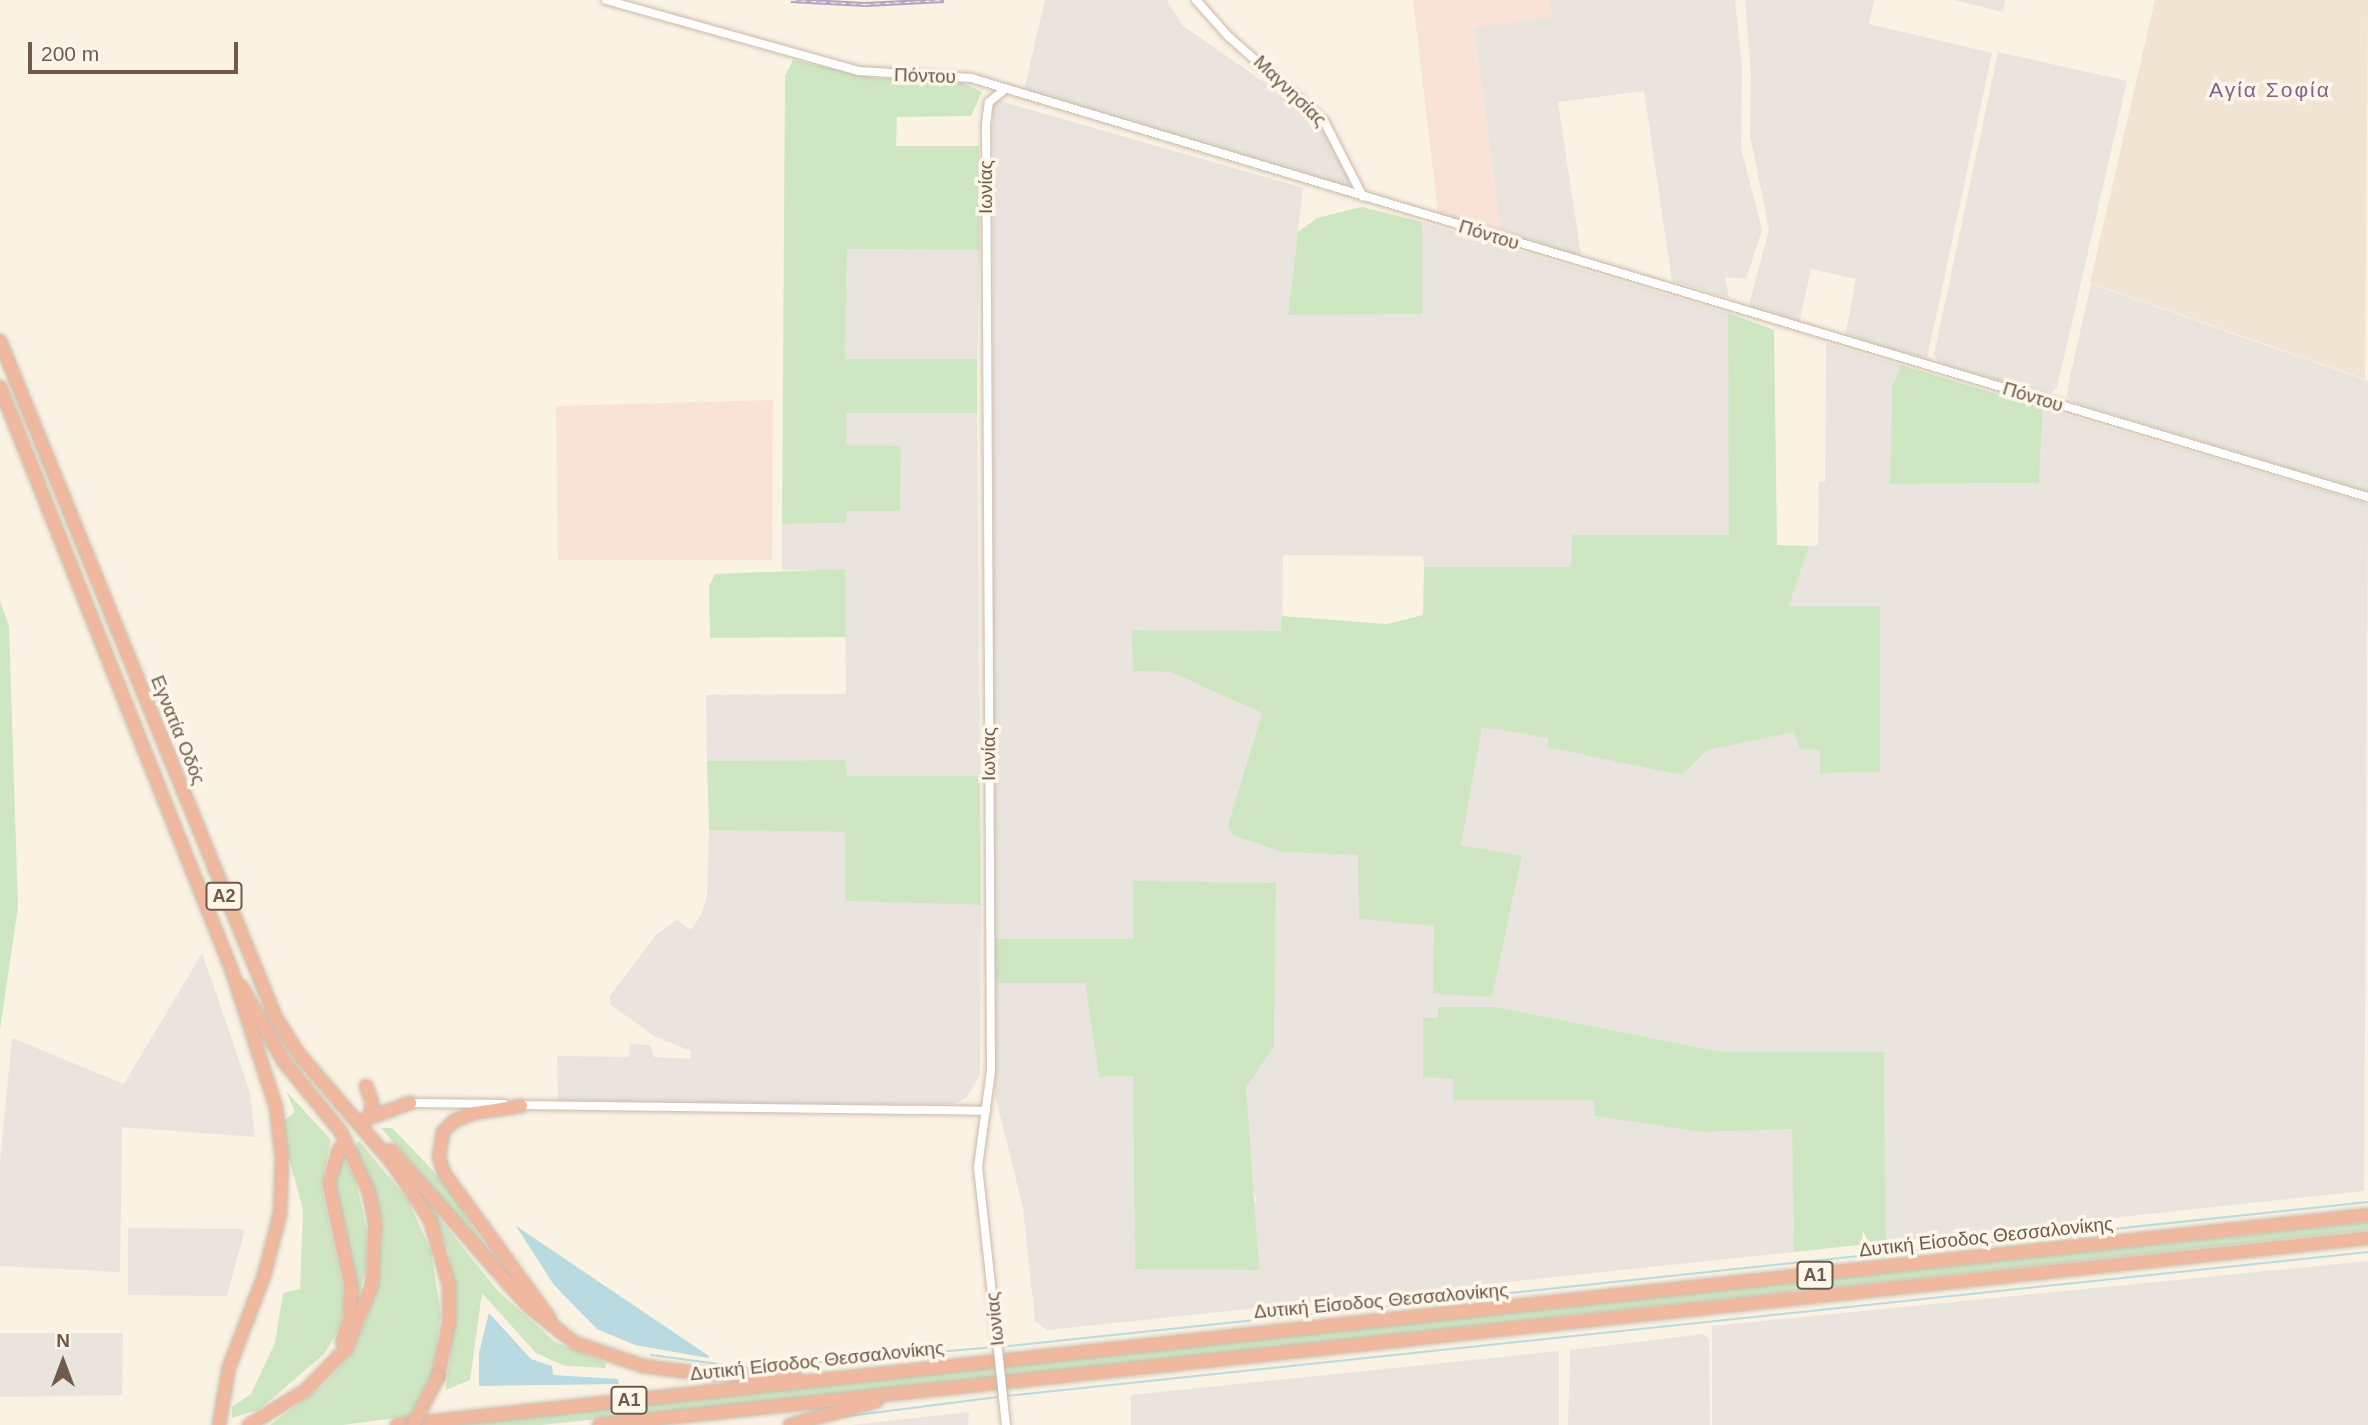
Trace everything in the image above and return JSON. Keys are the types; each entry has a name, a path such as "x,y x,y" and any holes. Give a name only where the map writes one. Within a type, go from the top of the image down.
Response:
{"highway":[{"name":"Εγνατία Οδός","path":"0,341 265,997 298,1053 352,1115"},
{"name":"Εγνατία Οδός","path":"0,387 232,971"},
{"path":"219,1425 222,1390 276,1233 282,1183 276,1107 232,971"},
{"name":"Α2","path":"232,971 284,1062 341,1132 371,1202 375,1230 372,1285 356,1330 334,1362 288,1405 249,1425"},
{"path":"366,1086 372,1102 368,1117 410,1103"},
{"path":"521,1106 474,1113 454,1121 440,1140 440,1164 560,1334"},
{"path":"352,1115 408,1167 528,1306 560,1334 597,1354 643,1366 749,1376 862,1376"},
{"name":"Α2","path":"352,1115 421,1202 442,1249 449,1313 438,1377 413,1425"},
{"path":"334,1362 352,1305 330,1201 330,1172 339,1149"},
{"name":"Δυτική Είσοδος Θεσσαλονίκης","path":"397,1425 2368,1215"},
{"name":"Δυτική Είσοδος Θεσσαλονίκης","path":"599,1425 912,1389 2368,1238"},
{"path":"790,1425 912,1389"}],"street":[{"name":"Πόντου","path":"606,0 859,71 956,75 2368,497"},
{"name":"Μαγνησίας","path":"1196,0 1228,36 1324,121 1363,197"},
{"name":"Ιωνίας","path":"1004,90 989,102 986,125 991,1072 978,1167 1006,1425"},
{"path":"410,1103 986,1111"}],"shaded area":[{"path":"1045,0 1167,0 1183,26 1300,107 1325,133 1350,177 1348,188 1024,90"},
{"path":"1413,0 1549,0 1551,17 1474,29 1501,233 1438,213"},
{"path":"1549,0 1735,0 1742,66 1741,148 1762,230 1746,279 1725,277 1729,298 1672,281 1644,91 1558,102 1581,256 1501,233 1474,28 1551,17"},
{"path":"1745,0 1874,0 1869,24 1992,53 1927,359 1845,336 1856,279 1811,269 1799,323 1749,306 1769,229 1750,135 1751,75"},
{"path":"1954,0 2005,0 2003,12"},
{"path":"2155,0 2368,0 2365,379 2090,283"},
{"path":"1998,52 2127,81 2057,388 2048,395 1939,363 1934,355"},
{"path":"997,100 1303,188 1288,315 1422,314 1422,222 1728,313 1730,535 1573,535 1571,567 1424,567 1423,556 1283,555 1282,631 1134,671 1170,672 1262,713 1228,825 1281,852 1359,855 1434,925 1434,994 1492,996 1522,857 1461,845 1482,726 1548,738 1547,747 1707,750 1794,732 1879,619 1880,607 1789,606 1809,546 1818,545 1819,482 1825,482 1826,343 1901,365 1892,387 1890,484 2039,483 2043,408 2368,504 2364,1191 1886,1242 1884,1052 1722,1052 1497,1007 1438,1007 1438,1018 1423,1018 1424,1077 1453,1078 1453,1100 1594,1100 1595,1115 1703,1132 1792,1129 1794,1252 1047,1330 1035,1321 1023,1208 995,1095 994,983 1085,983 1099,1077 1133,1076 1135,1269 1257,1201 1249,1178 1246,1087 1274,1047 1276,884 1134,882 1135,939 993,939 993,104"},
{"path":"847,249 980,250 977,359 845,360"},
{"path":"2091,284 2368,381 2368,492 2075,403 2067,396 2069,381"},
{"path":"773,400 772,560 558,560 556,406"},
{"path":"846,413 977,413 980,776 846,776 845,760 707,761 706,695 846,694 845,570 782,570 782,524 846,523"},
{"path":"709,830 846,832 846,901 981,905 980,1075 966,1098 954,1104 558,1103 557,1056 629,1057 630,1044 650,1045 654,1057 691,1059 691,1051 654,1036 610,1004 609,997 656,935 677,920 691,930 701,915 707,897"},
{"path":"202,953 250,1092 255,1137 122,1127 120,1272 0,1266 0,1163 12,1038 124,1084"},
{"path":"128,1228 245,1229 227,1296 128,1295"},
{"path":"2368,1261 2368,1425 1712,1425 1712,1326"},
{"path":"0,1333 123,1333 122,1395 0,1397"},
{"path":"1704,1334 1709,1340 1710,1425 1568,1425 1570,1350"},
{"path":"1559,1351 1559,1425 1131,1425 1131,1395"},
{"path":"969,1412 968,1425 851,1425"}],"green space":[{"path":"793,60 875,78 957,80 982,92 971,116 897,117 896,146 979,146 980,250 847,249 845,359 977,359 977,413 846,413 846,445 901,446 900,511 846,511 846,523 782,524 785,76"},
{"path":"1362,207 1422,222 1422,314 1288,315 1298,232 1317,218"},
{"path":"1728,313 1774,330 1777,545 1809,546 1789,606 1880,606 1880,772 1820,773 1820,750 1800,749 1794,732 1707,750 1682,775 1547,747 1548,738 1482,727 1461,845 1522,856 1492,997 1433,994 1434,926 1359,919 1358,855 1281,852 1233,835 1228,825 1262,713 1170,672 1133,671 1132,630 1281,631 1282,616 1387,624 1423,615 1424,567 1571,567 1572,535 1729,535"},
{"path":"1901,365 2043,408 2039,483 1890,484 1892,387"},
{"path":"845,569 846,637 710,638 709,586 715,574"},
{"path":"0,601 9,626 18,907 0,1030"},
{"path":"845,760 847,776 980,776 981,905 846,901 845,832 709,830 707,761"},
{"path":"1133,881 1276,883 1274,1047 1246,1087 1259,1270 1135,1269 1133,1076 1099,1077 1085,983 994,983 993,939 1134,939"},
{"path":"1438,1007 1497,1007 1722,1052 1884,1052 1886,1242 1794,1252 1792,1129 1703,1132 1595,1116 1594,1100 1453,1100 1453,1079 1423,1077 1423,1018 1438,1018"},
{"path":"286,1091 331,1140 321,1186 343,1287 344,1309 338,1331 324,1354 260,1409 232,1418 232,1407 251,1394 275,1343 283,1293 300,1289 303,1209 287,1151 284,1121 295,1112"},
{"path":"381,1128 392,1128 452,1193 493,1259"},
{"path":"359,1141 408,1200 431,1251 441,1315 432,1375 410,1416 343,1425 270,1425 325,1384 350,1355 367,1318 378,1280 381,1239 378,1216 353,1149"},
{"path":"342,1154 356,1182 367,1231 365,1271 355,1316 332,1188"},
{"path":"436,1214 497,1290 555,1342 605,1362 606,1368 565,1366 536,1353 482,1293 470,1380 446,1390 454,1320 453,1283 449,1252 432,1215"},
{"path":"2368,1222 2368,1230 735,1405 541,1425 437,1425"}],"water":[{"path":"516,1226 709,1358 635,1345 597,1329 554,1285"},
{"path":"489,1313 531,1359 552,1366 553,1375 618,1379 619,1384 479,1386 479,1353"}],"waterway":[{"path":"1000,1347 2368,1202"},
{"path":"1007,1396 2368,1252"},
{"path":"651,1355 749,1368 995,1347"},
{"path":"841,1417 998,1397"}],"railway":[{"path":"791,0 865,4 944,0"}],"district":[{"name":"Αγία Σοφία","path":"2270,90"}]}
